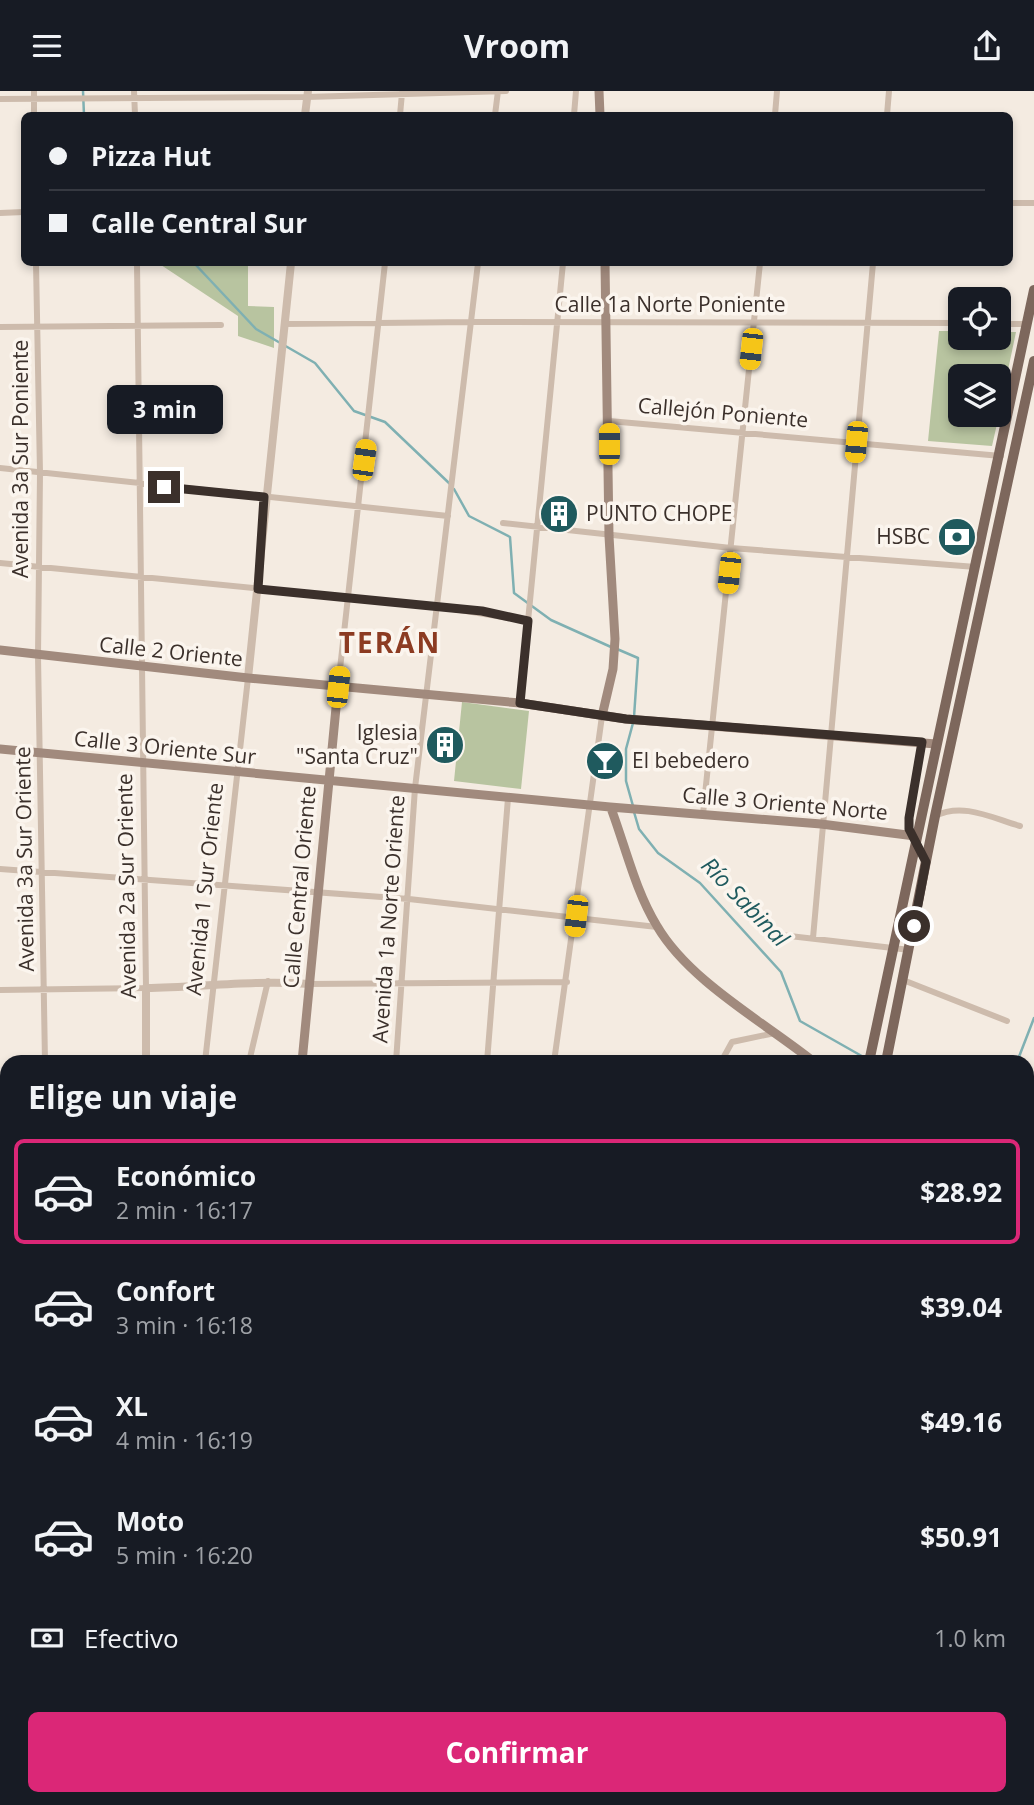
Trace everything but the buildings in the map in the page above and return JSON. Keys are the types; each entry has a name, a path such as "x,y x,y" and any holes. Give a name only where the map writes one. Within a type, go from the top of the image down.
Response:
{"main road":[{"path":"600,91 600,112"},
{"path":"602,716 613,669 615,639 610,536 605,266"},
{"path":"871,1055 915,836 1001,456 1034,290"},
{"path":"887,1055 926,862 1034,363"},
{"name":"Calle 2 Oriente","path":"0,650 248,678 520,703 626,719 936,744"},
{"name":"Calle Central Oriente","path":"303,1055 338,687"},
{"name":"Calle 3 Oriente Sur","path":"0,749 327,780"},
{"path":"327,780 614,809 657,927 693,970 805,1055"},
{"name":"Calle 3 Oriente Norte","path":"614,809 821,824 915,836"},
{"path":"915,836 936,816"},
{"path":"915,836 926,862"}],"street":[{"path":"34,91 34,112"},
{"path":"495,112 498,91"},
{"path":"0,99 506,91"},
{"path":"575,112 576,91"},
{"path":"775,112 777,91"},
{"path":"887,112 889,91"},
{"path":"400,112 402,93"},
{"path":"305,112 308,94"},
{"path":"1013,203 1034,203"},
{"path":"0,213 21,212"},
{"name":"Avenida 3a Sur Poniente","path":"36,266 40,473 38,656"},
{"name":"Avenida 2a Sur Oriente","path":"137,266 146,1055"},
{"path":"248,678 258,589 264,497 291,266"},
{"name":"Calle Central Oriente","path":"338,687 385,266"},
{"name":"Avenida 1a Norte Oriente","path":"397,1055 415,788 478,266"},
{"path":"520,703 564,266"},
{"path":"703,814 760,266"},
{"path":"813,938 821,824 873,266"},
{"name":"Calle 1a Norte Poniente","path":"284,324 471,321 948,323"},
{"path":"1011,324 1027,324"},
{"path":"0,327 221,325"},
{"path":"1021,361 1034,363"},
{"path":"1017,375 1032,378"},
{"name":"Callejón Poniente","path":"609,421 1001,456"},
{"path":"0,468 448,516"},
{"path":"503,523 731,548 976,567"},
{"path":"0,563 435,606 528,618"},
{"name":"Avenida 3a Sur Oriente","path":"38,656 42,753 45,1055"},
{"name":"Avenida 1 Sur Oriente","path":"206,1055 211,987 248,678"},
{"path":"555,1055 602,716"},
{"path":"915,836 909,829 909,818 922,742"},
{"path":"487,1055 508,798"},
{"path":"936,816 948,809 960,809 1020,826"},
{"path":"0,869 409,899 657,927"},
{"path":"764,933 910,950"},
{"path":"903,980 1007,1021"},
{"path":"0,990 211,987 268,981 309,984 567,982"},
{"path":"251,1055 268,981"},
{"path":"723,1055 732,1042 777,1033"}],"green space":[{"path":"163,266 248,266 248,306 274,307 274,348 238,336 238,316"},
{"path":"939,331 948,331 948,350 1011,350 1011,332 1016,332 1009,364 948,364 948,427 996,427 992,446 928,441"},
{"path":"462,702 529,711 521,789 454,781"}],"waterway":[{"name":"Río Sabinal","path":"83,91 84,112"},
{"name":"Río Sabinal","path":"197,266 256,329 315,363 354,411 385,422 450,484"},
{"name":"Río Sabinal","path":"454,489 469,516 510,537 514,593 551,620 611,647"},
{"name":"Río Sabinal","path":"617,649 638,658 634,717"},
{"name":"Río Sabinal","path":"633,723 626,749 626,781 633,806"},
{"name":"Río Sabinal","path":"634,812 639,829 658,853 700,883 781,972 800,1021 860,1055"},
{"path":"1020,1055 1034,1018"}],"place":[{"name":"PUNTO CHOPE","path":"559,514"},
{"name":"HSBC","path":"957,537"},
{"name":"Iglesia \"Santa Cruz\"","path":"445,745"},
{"name":"El bebedero","path":"605,761"}],"district":[{"name":"TERÁN","path":"390,643"}],"route":[{"path":"164,487 264,497 258,589 482,611 528,621 520,703 626,719 922,742 909,818 909,829 915,836 926,862 914,926"}]}
